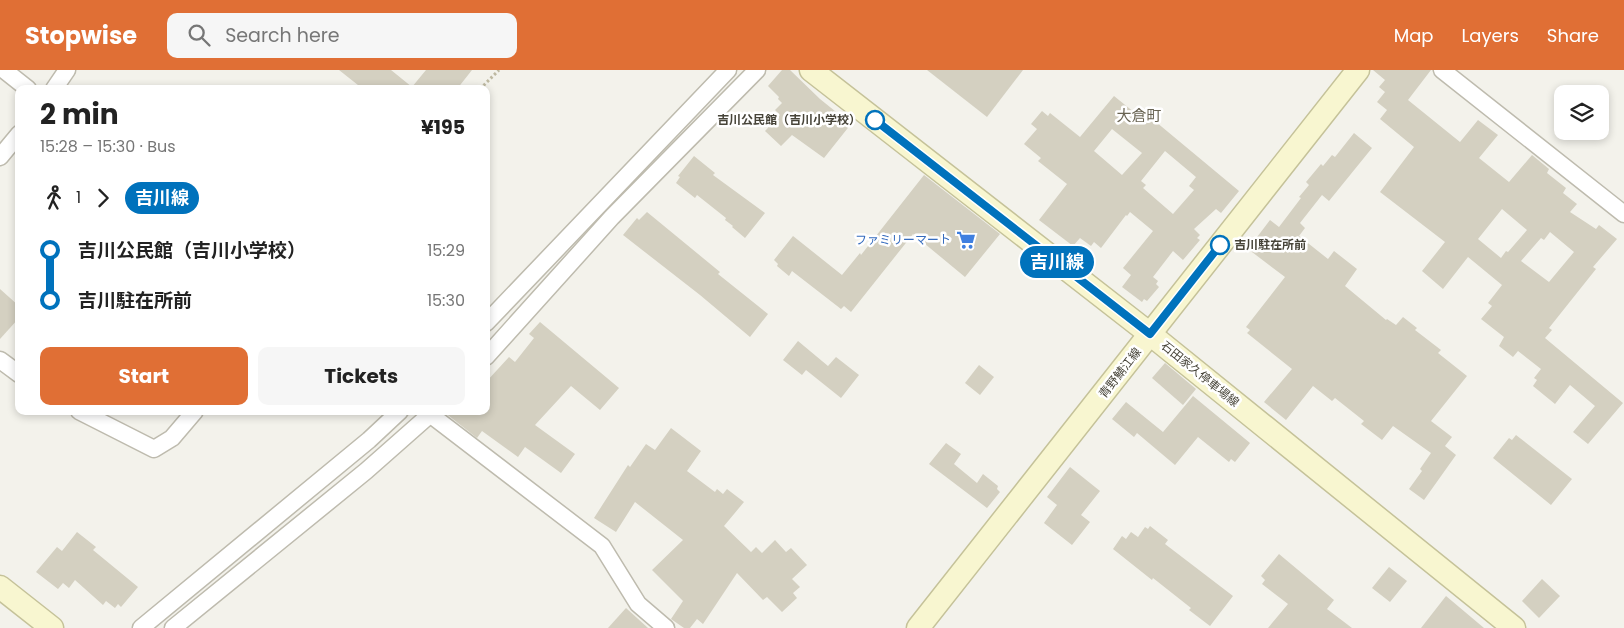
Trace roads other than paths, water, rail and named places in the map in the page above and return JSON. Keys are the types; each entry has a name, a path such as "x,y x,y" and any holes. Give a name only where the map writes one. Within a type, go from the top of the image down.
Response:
{"main road":[{"name":"石田家久停車場線","path":"811,70 1150,334 1514,628"},
{"name":"青野鯖江線","path":"918,628 1358,70"},
{"path":"0,587 52,628"}],"street":[{"path":"4,70 23,85"},
{"path":"57,85 67,70"},
{"path":"490,319 728,70"},
{"path":"490,353 612,217 757,70"},
{"path":"1442,70 1624,214"},
{"path":"0,157 15,139"},
{"path":"0,360 15,371"},
{"path":"87,415 154,449 172,438 192,415"},
{"path":"141,628 396,415"},
{"path":"173,628 366,471 431,415"},
{"path":"436,415 602,546 638,604 666,628"}],"place":[{"name":"吉川公民館（吉川小学校）","path":"875,120"},
{"name":"ファミリーマート","path":"966,240"},
{"name":"吉川駐在所前","path":"1220,245"}],"district":[{"name":"大倉町","path":"1139,116"}]}
